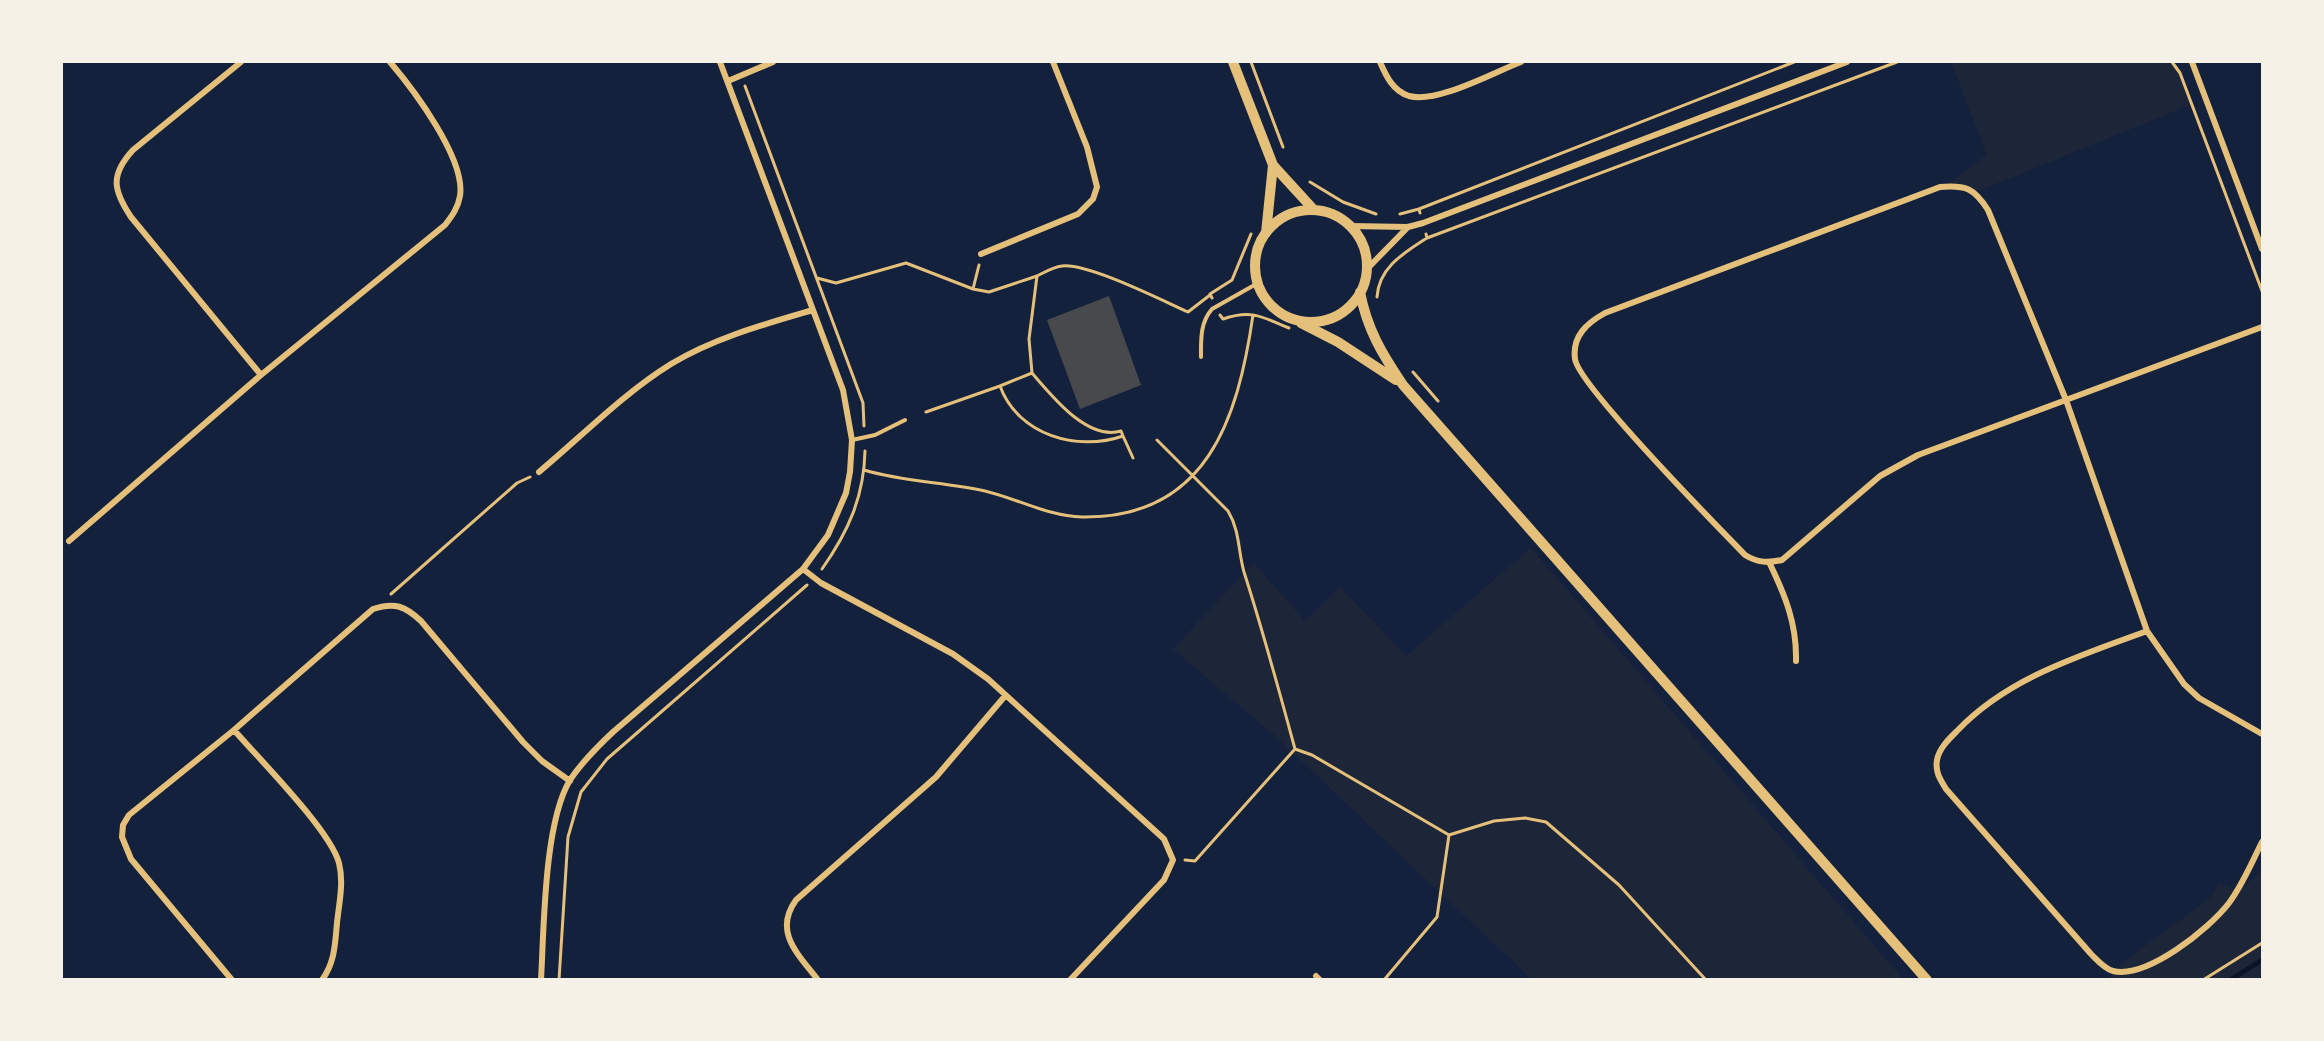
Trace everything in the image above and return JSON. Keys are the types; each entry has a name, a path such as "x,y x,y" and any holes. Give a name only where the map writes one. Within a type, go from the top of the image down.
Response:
{"street":[{"path":"241,62 133,150 122,163 115,186 119,199 131,217 261,375"},
{"path":"69,541 261,375 445,225 456,211 460,194 457,174 444,142 418,96 390,62"},
{"path":"541,980 545,899 555,822 570,781 592,752 613,732 803,569 828,535 846,493 852,440 843,390 720,62"},
{"path":"728,81 773,62"},
{"path":"981,254 1077,214 1093,199 1098,187 1087,147 1053,62"},
{"path":"1233,62 1273,165 1314,210"},
{"path":"1380,62 1387,78 1397,89 1409,96 1427,97 1521,62"},
{"path":"1350,226 1408,227 1423,223 1846,62"},
{"path":"2192,62 2262,249"},
{"path":"1273,165 1266,232 1256,257 1258,283 1271,305 1292,319 1347,347 1403,385"},
{"path":"2262,327 2066,400 1898,464 1880,476 1782,560 1769,562 1756,562 1746,555 1652,456 1575,362 1575,347 1581,330 1593,320 1940,187 1966,188 1978,195 1988,210 2066,400 2148,631 2184,684 2199,698 2262,734"},
{"path":"1266,232 1287,215 1314,210 1329,213 1350,226 1363,246 1367,269 1360,292 1351,304 1331,318 1308,321 1292,319"},
{"path":"1367,269 1408,227"},
{"path":"1360,292 1369,330 1378,350 1403,385 1927,980"},
{"path":"540,472 651,377 673,363 727,338 813,310"},
{"path":"1769,562 1789,604 1797,638 1796,661"},
{"path":"803,569 815,579 953,654 988,679 1159,834 1170,849 1173,860 1164,880 1071,980"},
{"path":"232,980 131,859 122,837 123,825 137,807 234,730 374,609 388,604 397,604 409,610 524,742 542,761 570,781"},
{"path":"2148,631 2036,674 2013,686 1970,718 1945,744 1937,758 1936,772 1946,789 2091,954 2110,970 2138,971 2189,939 2220,914 2238,889 2262,842"},
{"path":"818,980 790,941 785,930 790,909 796,900 936,777 1005,696"},
{"path":"234,730 303,810 330,844 338,860 341,887 334,954 329,970 322,980"}],"lane":[{"path":"1201,357 1203,323 1215,308 1258,283"},
{"path":"852,440 865,438 905,420"}],"path":[{"path":"1251,62 1284,152 1268,153"},
{"path":"1396,215 1419,209 1794,62"},
{"path":"1379,305 1376,295 1384,273 1401,255 1427,238 1897,62"},
{"path":"2172,62 2180,73 2262,291"},
{"path":"559,980 568,837 581,792 607,759 815,579 842,540 856,511 864,470 863,403 741,75"},
{"path":"1309,182 1343,202 1384,217"},
{"path":"1419,209 1427,238"},
{"path":"817,278 836,283 906,263 973,289 989,291 1063,266 1108,277 1188,312 1232,280 1255,226"},
{"path":"973,289 981,254"},
{"path":"1036,276 1029,339 1032,373 1077,417 1093,428 1112,434 1121,431 1133,458"},
{"path":"1210,294 1215,308 1223,319 1242,312 1294,331"},
{"path":"864,470 932,485 965,487 1054,513 1082,517 1134,510 1177,491 1192,478 1218,443 1229,414 1249,341 1253,315"},
{"path":"1408,366 1443,407"},
{"path":"926,412 1032,373"},
{"path":"1000,386 1010,410 1028,423 1053,436 1087,444 1124,436"},
{"path":"1157,441 1228,511 1235,522 1243,569 1265,636 1295,749"},
{"path":"374,609 517,483 540,472"},
{"path":"1295,749 1312,755 1449,835 1494,821 1535,819 1546,822 1619,885 1706,980"},
{"path":"1173,860 1195,861 1295,749"},
{"path":"1384,980 1437,917 1449,835"},
{"path":"2204,980 2262,944"}],"shaded area":[{"path":"1951,62 2172,62 2180,73 2190,105 1971,194 1948,184 1987,155"},
{"path":"1531,548 1903,979 1531,979 1274,735 1173,649 1254,563 1305,621 1340,587 1406,656"},
{"path":"2262,870 2262,979 2107,980 2128,958 2208,900 2219,884 2240,890"}],"building":[{"path":"1109,296 1141,385 1080,409 1047,320"}],"waterway":[{"path":"2230,980 2262,960"}]}
